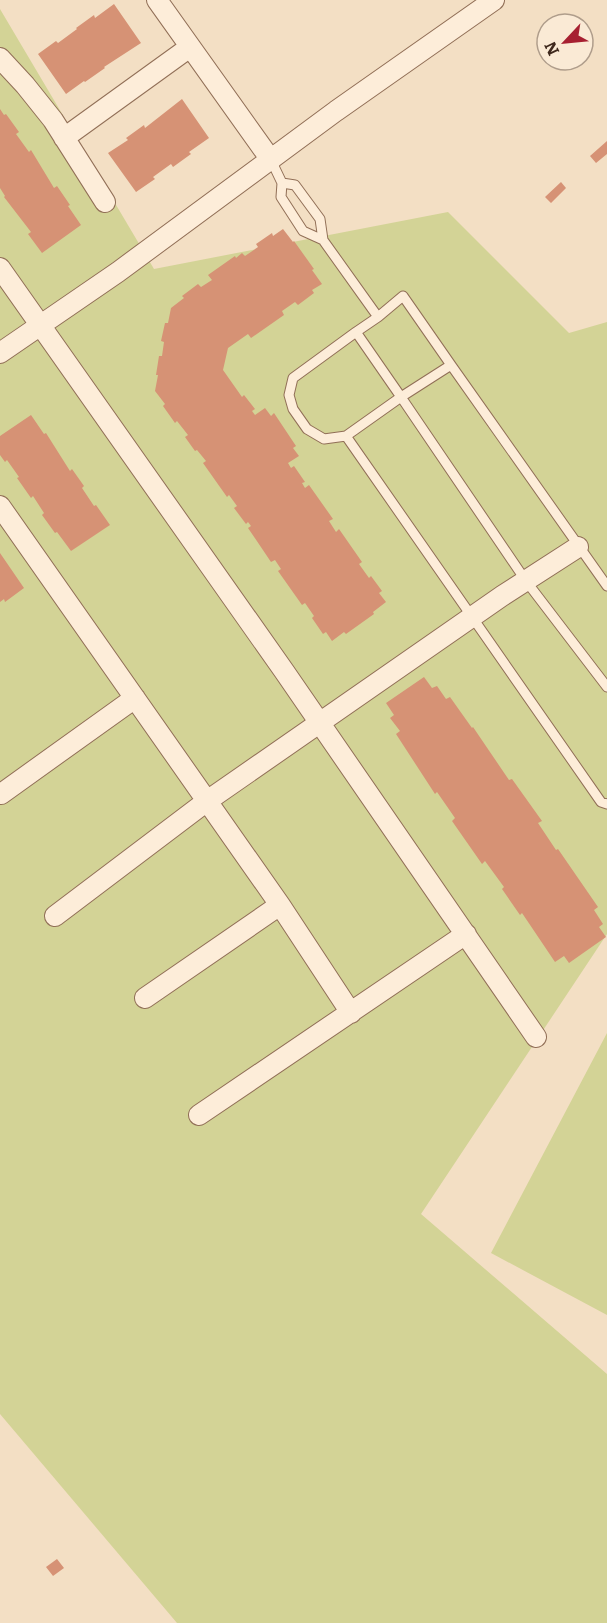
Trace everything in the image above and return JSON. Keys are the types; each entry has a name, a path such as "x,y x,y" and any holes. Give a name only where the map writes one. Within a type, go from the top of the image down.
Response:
{"street":[{"path":"157,0 271,160"},
{"path":"0,353 118,272 336,111 494,0"},
{"path":"64,138 190,47"},
{"path":"0,58 53,120 105,202"},
{"path":"0,268 320,723 536,1037"},
{"path":"0,506 280,905 351,1013"},
{"path":"55,916 207,801 578,547"},
{"path":"1,794 135,698"},
{"path":"145,998 280,905"},
{"path":"199,1116 466,934"}],"lane":[{"path":"271,160 282,183 281,197 303,231 322,240 378,317"},
{"path":"282,183 295,185 320,219 322,240"},
{"path":"451,365 346,436 324,439 307,429 293,409 289,396 293,378 378,317 403,296 607,586"},
{"path":"356,332 526,581 607,687"},
{"path":"346,436 601,801 607,804"}],"green space":[{"path":"0,9 154,269 448,212 569,333 607,322 607,934 421,1214 607,1374 607,1623 177,1623 0,1414"},
{"path":"607,1033 607,1315 491,1253"}],"building":[{"path":"114,4 141,43 66,94 38,54 56,41 58,43 94,15 95,18"},
{"path":"182,99 209,138 189,152 191,154 173,167 171,164 136,192 108,153"},
{"path":"0,109 19,132 16,134 29,152 31,150 54,188 57,186 81,225 42,253 28,234 31,232 4,197 0,188"},
{"path":"607,141 607,154 596,163 590,156"},
{"path":"561,182 566,188 551,203 545,197"},
{"path":"283,229 314,269 312,270 322,284 312,290 314,293 298,305 295,302 282,311 284,315 251,338 248,334 228,348 223,370 242,397 244,395 255,409 252,411 255,415 265,408 271,416 274,413 296,446 293,448 299,456 288,463 291,468 294,466 305,482 302,483 305,488 309,485 333,519 329,521 336,532 339,529 362,562 359,564 382,591 379,593 386,602 373,612 374,614 332,641 326,632 323,634 305,603 302,605 278,571 281,569 275,560 271,562 248,528 251,526 248,522 246,524 234,508 237,506 229,495 227,497 203,463 206,461 197,450 195,451 185,437 188,435 177,421 175,423 155,391 159,356 162,356 164,342 161,341 171,308 198,284 201,287 212,280 208,275 235,256 236,258 242,253 245,256 258,247 256,244 272,233 273,236"},
{"path":"31,415 44,434 46,433 70,471 72,469 84,486 82,488 94,506 96,505 110,525 71,551 42,515 44,513 17,478 19,477 7,460 5,462 0,455 0,436"},
{"path":"0,553 24,588 5,602 4,599 0,602"},
{"path":"424,677 432,688 437,686 446,699 450,697 473,727 509,780 512,779 542,821 538,823 598,907 594,910 603,924 599,927 606,937 569,963 564,956 555,962 522,913 520,915 502,889 504,887 485,861 482,864 452,821 455,818 437,792 435,794 396,734 400,731 390,718 394,715 386,703"},
{"path":"57,1559 64,1568 53,1576 46,1567"}]}
